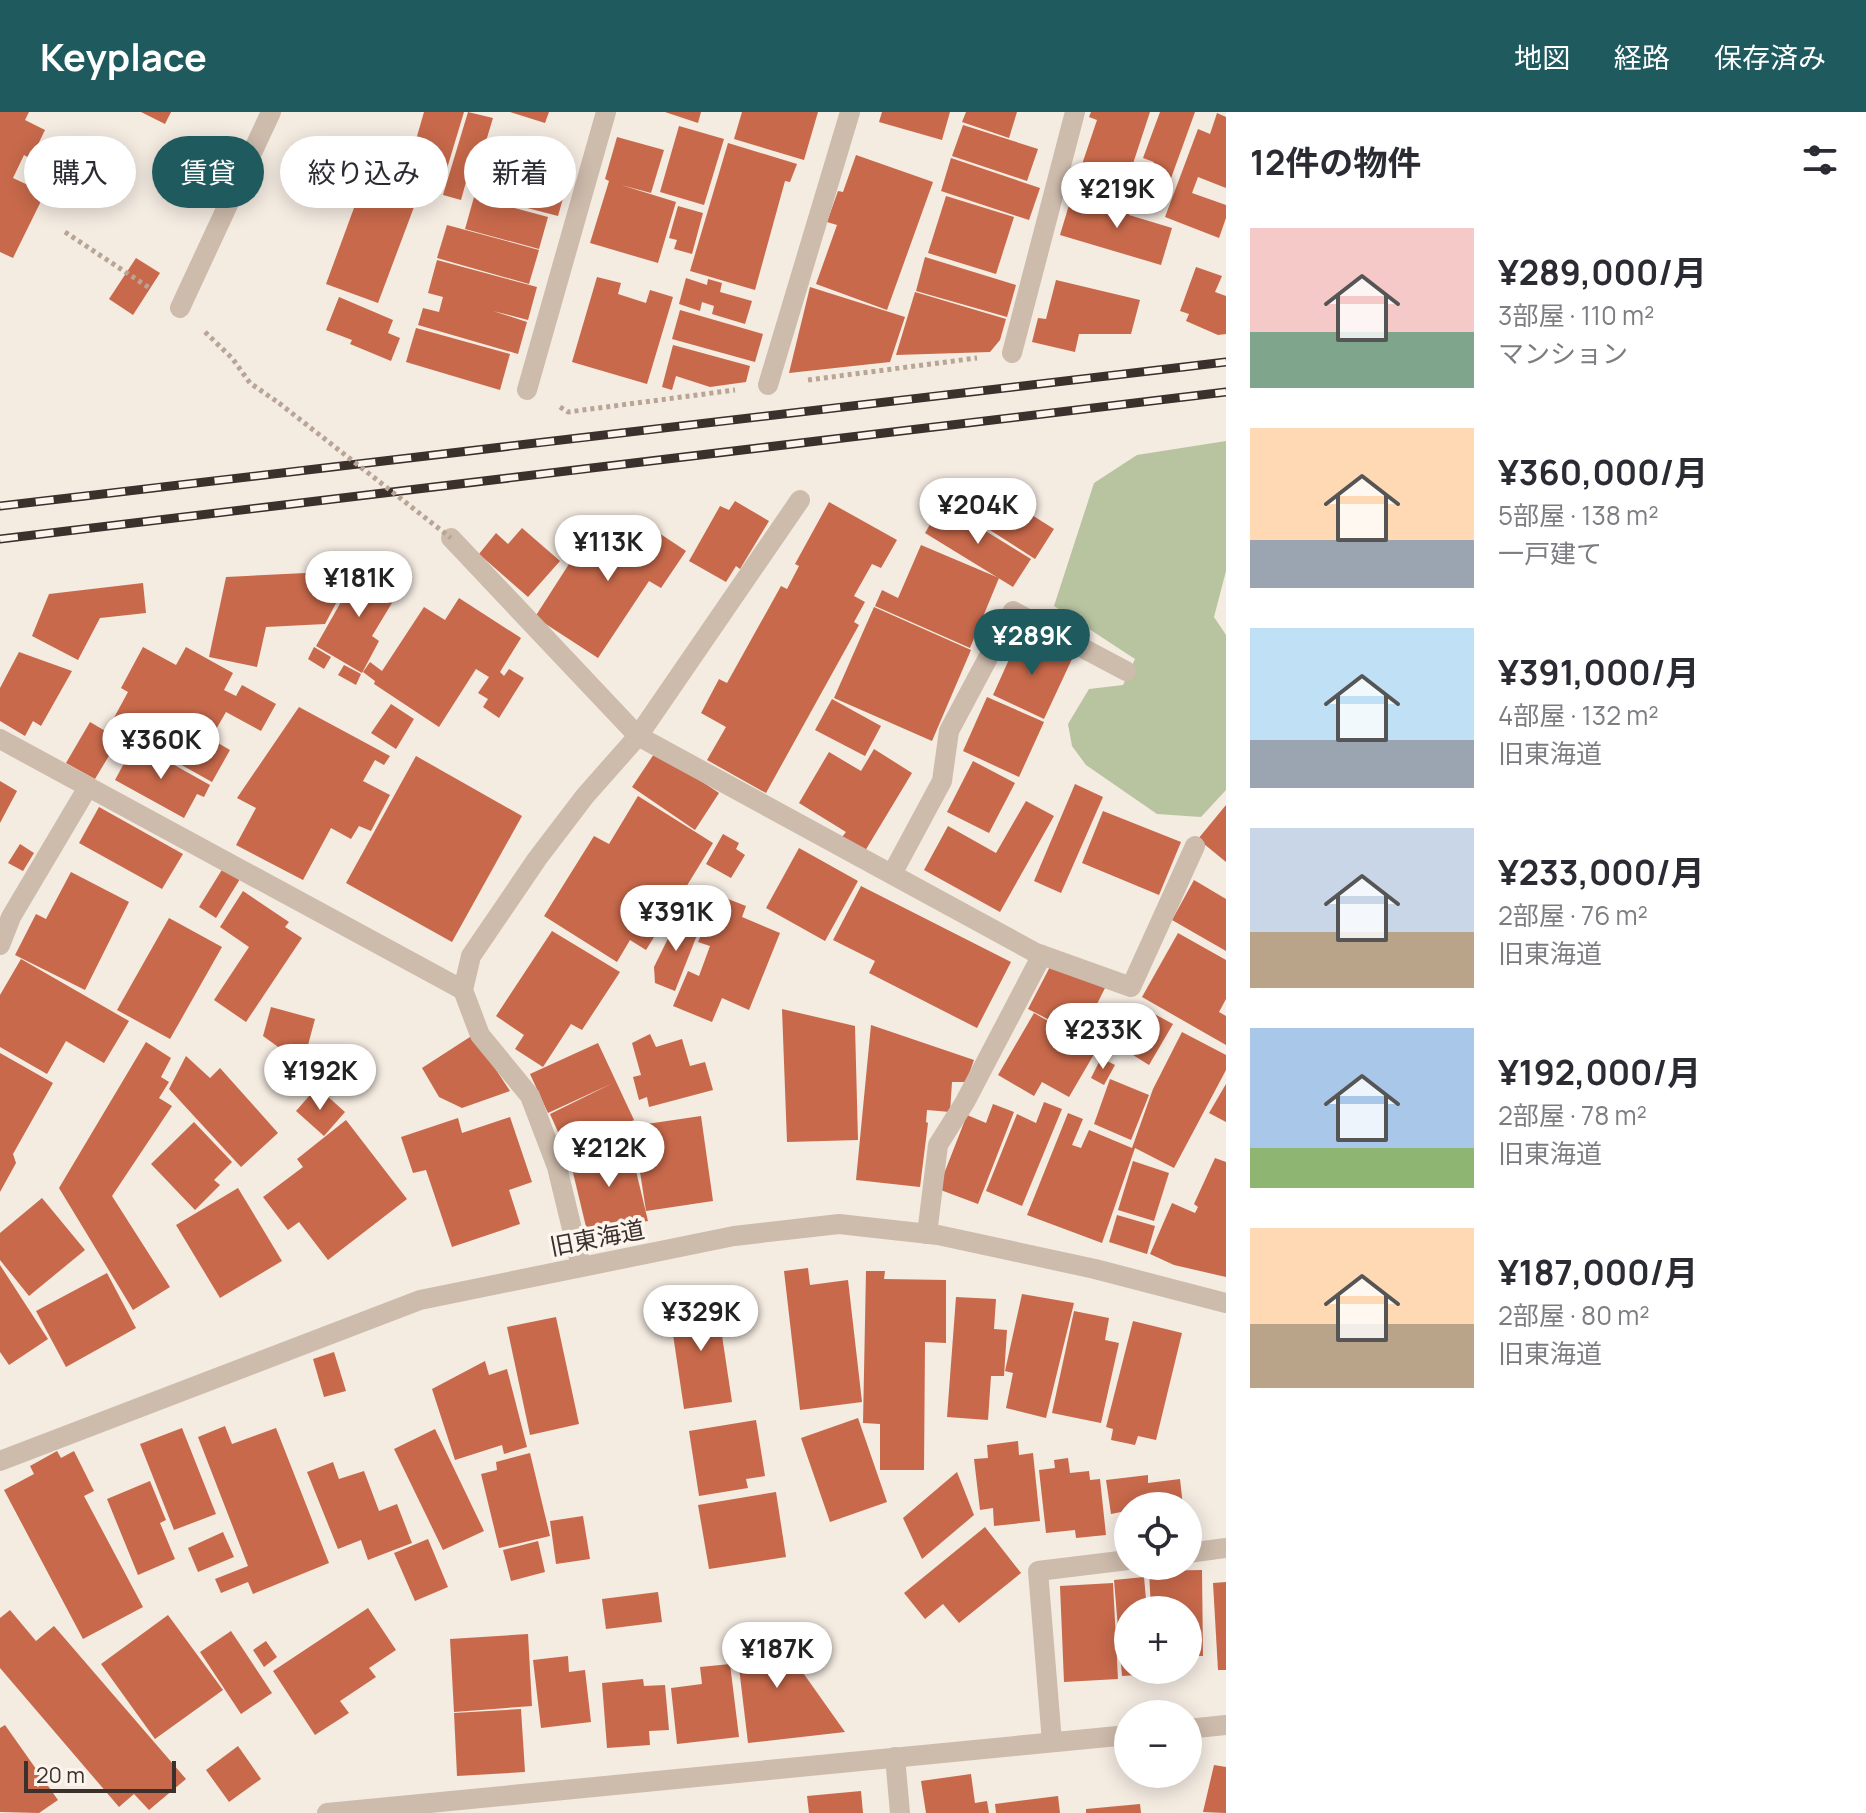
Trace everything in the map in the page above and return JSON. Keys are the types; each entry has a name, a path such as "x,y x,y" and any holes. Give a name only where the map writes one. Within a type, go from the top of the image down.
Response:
{"street":[{"path":"180,308 271,112"},
{"path":"527,390 606,112"},
{"path":"768,385 850,112"},
{"path":"1012,353 1075,112"},
{"path":"581,1266 557,1167 530,1096 480,1035 463,990 471,956 537,859 585,796 638,736 800,500"},
{"path":"451,538 638,736 1042,955 1131,987 1195,846"},
{"path":"892,874 942,781 949,731 1013,611 1126,671"},
{"path":"0,739 463,990"},
{"path":"0,945 11,917 88,787"},
{"path":"927,1234 938,1145 965,1102 1042,955"},
{"name":"旧東海道","path":"0,1461 420,1300 734,1236 839,1224 927,1234 1095,1269 1226,1303"},
{"path":"1202,1551 1226,1548"},
{"path":"1052,1742 1038,1571 1114,1562"},
{"path":"1202,1728 1226,1725"},
{"path":"327,1813 1114,1736"},
{"path":"895,1757 900,1813"}],"path":[{"path":"279,403 451,538"}],"green space":[{"path":"1226,441 1226,571 1214,617 1226,635 1226,790 1201,817 1157,814 1086,765 1072,746 1068,724 1089,689 1123,685 1135,659 1054,606 1094,483 1137,455"}],"building":[{"path":"0,112 29,112 25,120 45,130 42,136 24,136 24,155 13,178 24,183 24,208 38,208 13,258 0,252"},
{"path":"141,112 171,112 165,124"},
{"path":"424,112 464,112 448,165 448,136 417,136"},
{"path":"468,112 493,118 488,136 464,136 464,189 461,200 448,196 448,178"},
{"path":"510,112 549,112 545,123"},
{"path":"665,112 701,112 698,123"},
{"path":"742,112 818,112 804,160 734,139"},
{"path":"882,112 950,112 942,140 879,122"},
{"path":"966,112 1017,112 1009,138 962,122"},
{"path":"1091,112 1150,112 1120,203 1074,188 1097,120 1089,117"},
{"path":"1160,112 1195,112 1170,181 1150,174 1154,162 1143,158"},
{"path":"1217,113 1226,117 1226,188 1198,177 1192,193 1226,205 1226,218 1219,238 1165,217 1198,129 1210,134"},
{"path":"963,125 1038,149 1027,181 952,156"},
{"path":"679,126 724,139 704,205 660,192"},
{"path":"617,137 664,150 651,193 621,185 676,202 658,263 590,243 609,181 605,179"},
{"path":"728,143 797,164 790,182 785,181 755,290 690,271"},
{"path":"856,155 933,182 887,310 816,284 837,225 827,222 838,191 843,192"},
{"path":"951,158 1040,188 1029,220 941,191"},
{"path":"1090,195 1131,208 1129,215 1172,228 1161,265 1060,235 1069,205 1086,210"},
{"path":"946,196 1014,217 996,274 928,253"},
{"path":"678,206 703,213 692,254 674,249 677,240 669,238"},
{"path":"354,208 414,208 378,303 326,284"},
{"path":"471,208 515,208 548,217 539,249 465,229"},
{"path":"527,208 560,208 558,216"},
{"path":"447,225 539,250 529,284 437,258"},
{"path":"925,257 1016,285 1007,317 916,291"},
{"path":"136,258 160,273 133,315 109,299"},
{"path":"437,260 537,287 528,320 493,311 527,322 518,354 418,325 423,308 439,312 443,297 428,293"},
{"path":"1196,267 1222,276 1215,292 1226,296 1226,334 1218,335 1186,321 1189,314 1180,311"},
{"path":"597,277 621,283 618,294 646,303 650,290 673,297 647,384 572,362"},
{"path":"686,278 707,285 708,279 722,283 720,292 752,301 745,324 712,314 714,306 702,302 700,311 679,304"},
{"path":"1056,280 1140,300 1131,334 1079,334 1075,352 1032,342 1038,318 1046,319"},
{"path":"810,287 905,317 890,362 789,373"},
{"path":"915,292 1006,319 1000,340 990,352 896,355"},
{"path":"339,297 393,320 388,333 400,338 391,361 326,330"},
{"path":"680,310 763,334 755,362 672,339"},
{"path":"416,328 510,354 500,390 406,362"},
{"path":"673,345 750,366 746,382 710,387 676,376 672,390 662,387"},
{"path":"951,481 975,496 983,484 1054,529 1035,559 940,498"},
{"path":"735,501 769,521 740,569 736,566 726,582 689,561 720,506 729,510"},
{"path":"829,502 897,540 881,568 872,564 854,596 865,602 854,622 859,625 766,793 707,760 726,727 701,713 719,679 727,683 781,586 787,589 799,566 795,564"},
{"path":"942,504 1031,559 1013,587 925,533"},
{"path":"615,516 639,531 644,523 686,551 661,588 649,581 598,658 535,617 585,539 596,546"},
{"path":"522,528 560,561 528,597 479,554 496,533 508,544"},
{"path":"921,545 999,578 970,648 875,606 882,590 898,598"},
{"path":"362,565 401,588 372,636 379,641 362,673 316,646"},
{"path":"326,572 328,591 343,590 325,624 266,627 257,667 209,657 226,577"},
{"path":"143,583 146,613 100,618 78,660 32,636 49,594"},
{"path":"459,598 521,638 500,672 504,676 509,669 524,678 499,718 483,707 488,699 478,693 489,677 476,669 439,727 374,684 375,681 363,672 370,662 382,671 424,607 445,620"},
{"path":"874,607 971,650 932,741 834,698"},
{"path":"1020,635 1072,659 1044,719 993,695"},
{"path":"143,647 176,665 186,647 233,673 224,690 236,696 242,685 276,704 261,731 226,712 211,738 196,730 230,750 212,782 110,725 128,692 121,688"},
{"path":"314,647 331,657 324,669 308,659"},
{"path":"19,652 72,671 41,726 33,721 25,736 0,721 0,688"},
{"path":"344,665 361,674 356,685 338,675"},
{"path":"987,697 1044,722 1019,777 963,751"},
{"path":"832,699 881,726 865,756 815,730"},
{"path":"391,704 414,719 396,749 371,733"},
{"path":"299,707 390,756 384,765 375,760 363,781 390,795 371,831 359,826 351,839 331,828 303,880 236,845 256,808 237,798"},
{"path":"90,722 119,739 95,779 66,763"},
{"path":"135,743 210,785 204,797 197,794 184,818 115,780"},
{"path":"874,749 912,773 865,851 842,837 846,832 799,803 829,752 861,771"},
{"path":"656,751 719,793 695,830 632,787"},
{"path":"416,756 522,816 452,942 346,883"},
{"path":"973,761 1015,783 989,833 947,812"},
{"path":"0,781 17,791 0,823"},
{"path":"1075,784 1103,797 1061,893 1034,881"},
{"path":"638,796 713,843 680,897 669,890 656,911 674,922 666,934 659,929 646,950 630,940 617,962 544,916 594,836 609,844"},
{"path":"1026,801 1054,816 1000,912 924,870 948,826 996,853"},
{"path":"1226,805 1226,862 1198,839"},
{"path":"99,807 183,854 162,889 79,843"},
{"path":"1103,811 1181,842 1159,895 1082,863"},
{"path":"723,834 739,843 736,849 745,855 731,878 706,864"},
{"path":"20,844 34,853 23,871 8,863"},
{"path":"799,848 858,881 825,941 766,908"},
{"path":"223,868 240,879 216,918 199,907"},
{"path":"71,872 129,902 85,990 15,955 36,914 46,919"},
{"path":"1194,880 1226,899 1226,951 1172,920"},
{"path":"861,886 1011,962 977,1028 869,973 875,961 833,940"},
{"path":"243,891 289,922 285,927 302,938 246,1022 214,1000 249,947 220,927"},
{"path":"718,895 746,906 742,917 780,933 749,1010 722,998 712,1022 673,1006 688,971 699,976 710,946 698,942"},
{"path":"682,910 699,930 675,991 655,983 654,967"},
{"path":"169,918 222,947 170,1039 117,1010"},
{"path":"552,931 620,972 582,1030 571,1024 543,1067 515,1049 524,1035 496,1016"},
{"path":"1178,933 1226,960 1226,999 1219,1012 1226,1016 1226,1045 1142,997"},
{"path":"21,959 129,1021 104,1063 66,1041 47,1074 0,1047 0,995"},
{"path":"1053,961 1105,988 1081,1036 1028,1009"},
{"path":"271,1007 315,1019 304,1060 292,1057 263,1036"},
{"path":"782,1009 855,1026 858,1140 787,1142"},
{"path":"1147,1010 1173,1024 1149,1065 1125,1050"},
{"path":"1034,1013 1097,1049 1069,1097 1042,1082 1034,1096 998,1075"},
{"path":"871,1025 974,1060 966,1082 952,1082 950,1112 927,1110 920,1187 856,1180"},
{"path":"1182,1032 1226,1055 1226,1070 1174,1168 1135,1148 1102,1243 1027,1215 1068,1113 1083,1119 1072,1145 1081,1148 1089,1130 1132,1148 1153,1089"},
{"path":"650,1034 656,1047 682,1039 690,1066 705,1062 713,1090 649,1107 647,1097 639,1100 633,1077 641,1075 632,1043"},
{"path":"473,1035 510,1091 462,1108 439,1097 422,1068"},
{"path":"146,1042 171,1058 161,1077 169,1082 159,1098 172,1106 112,1196 170,1287 133,1310 59,1188"},
{"path":"598,1043 634,1120 567,1152 550,1114 613,1083 548,1113 530,1074"},
{"path":"0,1053 53,1083 13,1154 16,1163 0,1192"},
{"path":"186,1056 210,1078 220,1068 278,1133 241,1167 169,1089"},
{"path":"1101,1058 1115,1065 1104,1085 1091,1078"},
{"path":"1110,1079 1149,1095 1131,1140 1094,1124"},
{"path":"1226,1084 1226,1122 1209,1113"},
{"path":"317,1087 345,1112 324,1136 296,1111"},
{"path":"1044,1102 1062,1109 1022,1206 986,1191 1017,1114 1036,1123"},
{"path":"993,1104 1014,1112 978,1204 938,1189 967,1115 986,1123"},
{"path":"701,1116 713,1201 646,1211 633,1126"},
{"path":"510,1117 532,1182 509,1190 520,1224 452,1247 426,1170 413,1173 401,1137 458,1118 462,1133"},
{"path":"346,1120 407,1199 328,1260 299,1222 288,1230 263,1197 303,1167 297,1159"},
{"path":"194,1122 232,1162 214,1180 220,1185 195,1210 151,1164"},
{"path":"630,1146 648,1221 587,1231 570,1160"},
{"path":"1215,1158 1226,1162 1226,1277 1174,1265 1150,1254 1172,1203 1195,1213 1198,1207 1194,1204"},
{"path":"1133,1161 1169,1173 1154,1221 1118,1210"},
{"path":"238,1188 282,1261 220,1298 176,1225"},
{"path":"42,1198 85,1250 29,1296 0,1260 0,1233"},
{"path":"1117,1215 1155,1226 1147,1254 1109,1242"},
{"path":"0,1265 48,1339 9,1365 0,1352"},
{"path":"808,1268 810,1285 848,1280 862,1402 800,1410 784,1271"},
{"path":"866,1271 885,1271 884,1279 946,1280 946,1343 925,1342 924,1470 880,1470 880,1424 863,1423"},
{"path":"107,1273 136,1328 66,1367 36,1311"},
{"path":"715,1289 732,1402 684,1409 670,1314 696,1310 693,1292"},
{"path":"1022,1294 1074,1303 1046,1418 1006,1408 1013,1373 1005,1371"},
{"path":"956,1297 996,1299 994,1329 1007,1330 1004,1376 991,1376 988,1420 947,1417"},
{"path":"1074,1311 1109,1318 1105,1340 1119,1343 1101,1423 1052,1413"},
{"path":"556,1317 579,1424 530,1435 507,1327"},
{"path":"1133,1321 1182,1333 1156,1440 1138,1436 1135,1445 1111,1440 1113,1429 1106,1427"},
{"path":"334,1352 346,1391 324,1397 313,1359"},
{"path":"485,1361 489,1375 507,1369 527,1447 504,1454 502,1445 455,1460 432,1389"},
{"path":"858,1418 887,1502 830,1522 801,1438"},
{"path":"756,1420 765,1476 746,1479 748,1488 699,1496 689,1431"},
{"path":"225,1426 232,1444 276,1428 329,1563 253,1594 248,1582 221,1593 215,1579 248,1566 198,1437"},
{"path":"182,1428 216,1514 174,1530 140,1444"},
{"path":"435,1429 484,1531 443,1550 394,1449"},
{"path":"1018,1441 1019,1455 1033,1453 1040,1521 994,1526 993,1508 980,1510 974,1459 988,1458 987,1445"},
{"path":"57,1451 61,1458 74,1451 94,1491 84,1496 143,1607 83,1639 4,1490 34,1474 30,1466"},
{"path":"530,1453 550,1536 499,1548 481,1474 497,1470 496,1462"},
{"path":"1068,1458 1070,1473 1089,1471 1090,1480 1100,1479 1106,1535 1076,1538 1075,1530 1046,1533 1039,1470 1055,1468 1054,1460"},
{"path":"333,1462 339,1479 364,1471 379,1511 397,1504 412,1543 368,1560 361,1540 338,1549 307,1472"},
{"path":"957,1472 974,1515 922,1559 903,1518"},
{"path":"1148,1475 1148,1483 1180,1479 1181,1492 1114,1492 1114,1513 1111,1514 1106,1480"},
{"path":"150,1481 166,1520 160,1523 175,1559 138,1575 107,1499"},
{"path":"776,1492 786,1557 709,1569 698,1505"},
{"path":"583,1516 590,1559 556,1564 550,1521"},
{"path":"985,1527 1021,1573 959,1623 943,1604 925,1619 904,1593"},
{"path":"223,1532 234,1557 198,1572 188,1548"},
{"path":"428,1539 448,1587 415,1601 394,1553"},
{"path":"538,1541 545,1572 511,1581 503,1550"},
{"path":"1202,1570 1203,1656 1202,1596 1150,1596 1149,1580 1202,1580"},
{"path":"1114,1580 1144,1580 1146,1596 1115,1596"},
{"path":"1226,1582 1226,1670 1218,1670 1213,1583"},
{"path":"1113,1583 1114,1679 1064,1682 1060,1586"},
{"path":"658,1592 662,1622 606,1629 602,1599"},
{"path":"368,1608 396,1650 369,1668 376,1677 340,1701 349,1713 315,1735 273,1671"},
{"path":"10,1610 36,1641 54,1626 186,1779 149,1810 134,1794 119,1807 0,1668 0,1618"},
{"path":"168,1615 223,1690 155,1739 101,1664"},
{"path":"767,1622 845,1732 748,1743 734,1626"},
{"path":"231,1631 272,1693 241,1714 200,1652"},
{"path":"528,1634 532,1706 454,1712 450,1639"},
{"path":"266,1641 277,1657 264,1667 253,1650"},
{"path":"568,1656 569,1672 585,1670 591,1722 541,1728 533,1660"},
{"path":"730,1664 739,1737 677,1744 671,1688 702,1684 700,1667"},
{"path":"643,1679 644,1686 665,1685 669,1730 649,1731 650,1745 607,1748 602,1683"},
{"path":"521,1709 525,1772 457,1776 454,1713"},
{"path":"5,1725 58,1800 39,1813 0,1812 0,1728"},
{"path":"238,1746 261,1779 229,1802 206,1770"},
{"path":"1214,1765 1226,1767 1226,1813 1203,1812"},
{"path":"971,1774 975,1803 987,1801 989,1813 926,1813 921,1781"},
{"path":"861,1791 863,1813 809,1813 807,1796"},
{"path":"1058,1796 1060,1813 996,1813 995,1804"},
{"path":"1140,1804 1141,1813 1086,1813 1086,1809"}],"railway":[{"path":"0,506 1226,362"},
{"path":"0,539 1226,392"}]}
